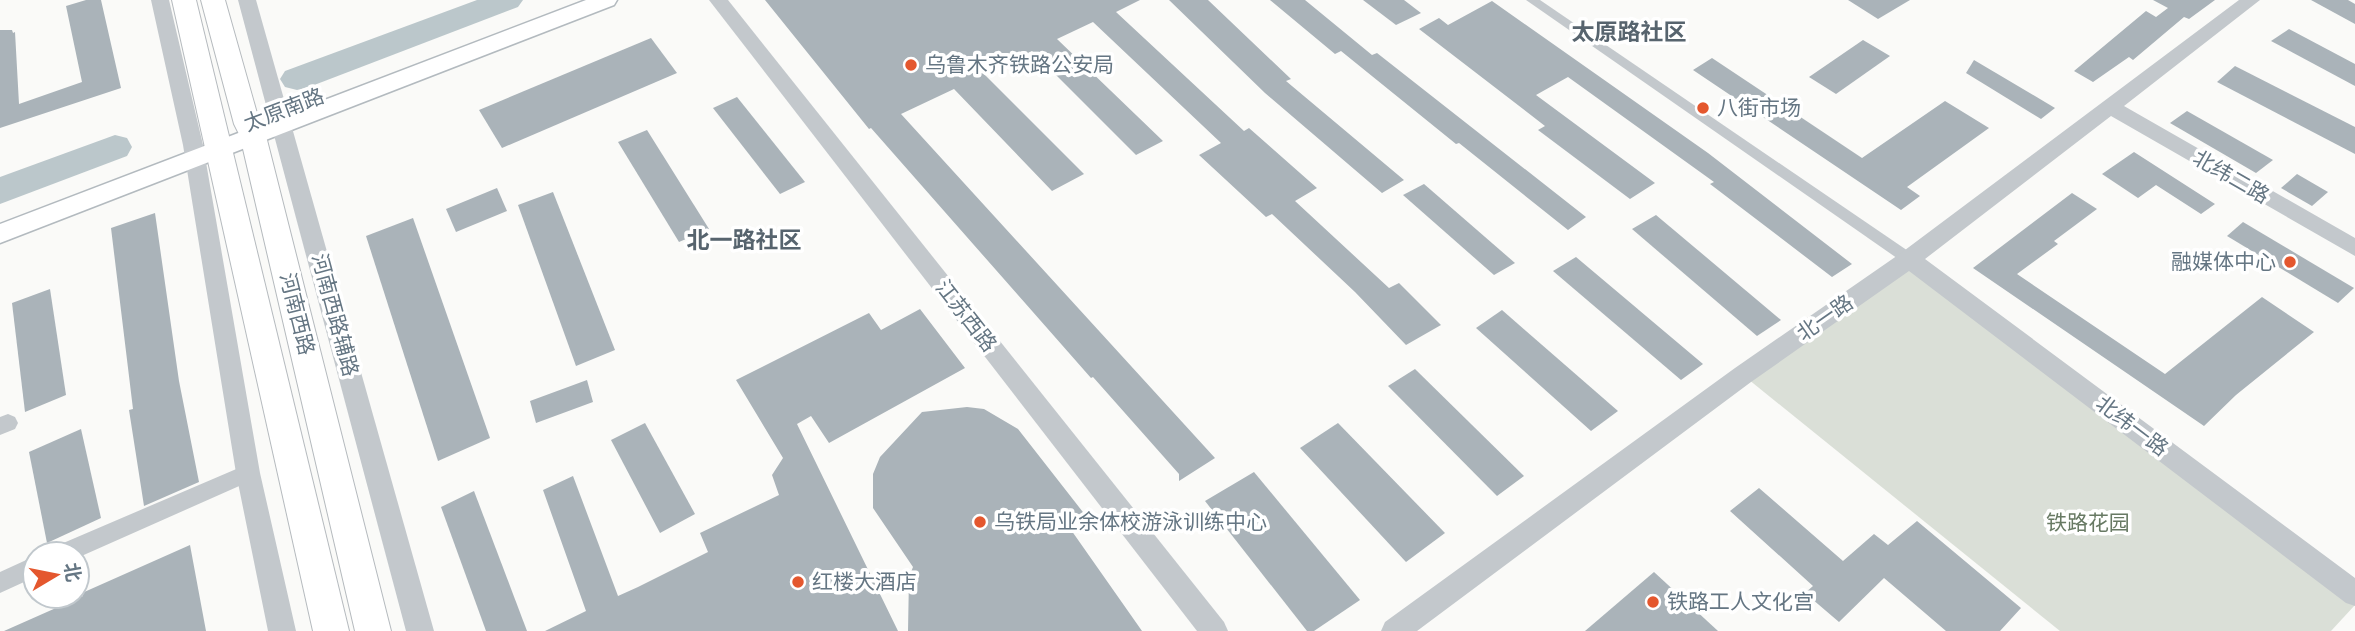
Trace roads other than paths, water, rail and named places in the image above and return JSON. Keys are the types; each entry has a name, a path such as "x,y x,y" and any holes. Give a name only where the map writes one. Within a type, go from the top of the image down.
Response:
{"main road":[{"name":"河南西路","path":"184,0 206,147 331,631"},
{"name":"河南西路","path":"213,0 250,130 373,631"},
{"name":"太原南路","path":"282,118 569,0"},
{"path":"0,220 606,0"},
{"path":"0,234 206,147"}],"street":[{"path":"160,0 206,147 248,473 282,631"},
{"name":"河南西路辅路","path":"247,0 282,118 419,631"},
{"name":"江苏西路","path":"718,0 1214,631"},
{"path":"1532,0 1909,259"},
{"name":"北一路","path":"1395,631 1743,375 1909,259 2251,0"},
{"name":"北纬二路","path":"2108,106 2355,248"},
{"name":"北纬一路","path":"1909,259 2355,594"},
{"path":"91,541 248,473"},
{"path":"0,583 21,573"}],"waterway":[{"path":"297,79 507,0"},
{"path":"0,191 115,147"}],"place":[{"name":"乌鲁木齐铁路公安局","path":"911,65"},
{"name":"八街市场","path":"1703,108"},
{"name":"融媒体中心","path":"2290,262"},
{"name":"乌铁局业余体校游泳训练中心","path":"980,522"},
{"name":"红楼大酒店","path":"798,582"},
{"name":"铁路工人文化宫","path":"1653,602"}],"district":[{"name":"太原路社区","path":"1629,32"},
{"name":"北一路社区","path":"744,240"}],"park label":[{"name":"铁路花园","path":"2088,523"}]}
